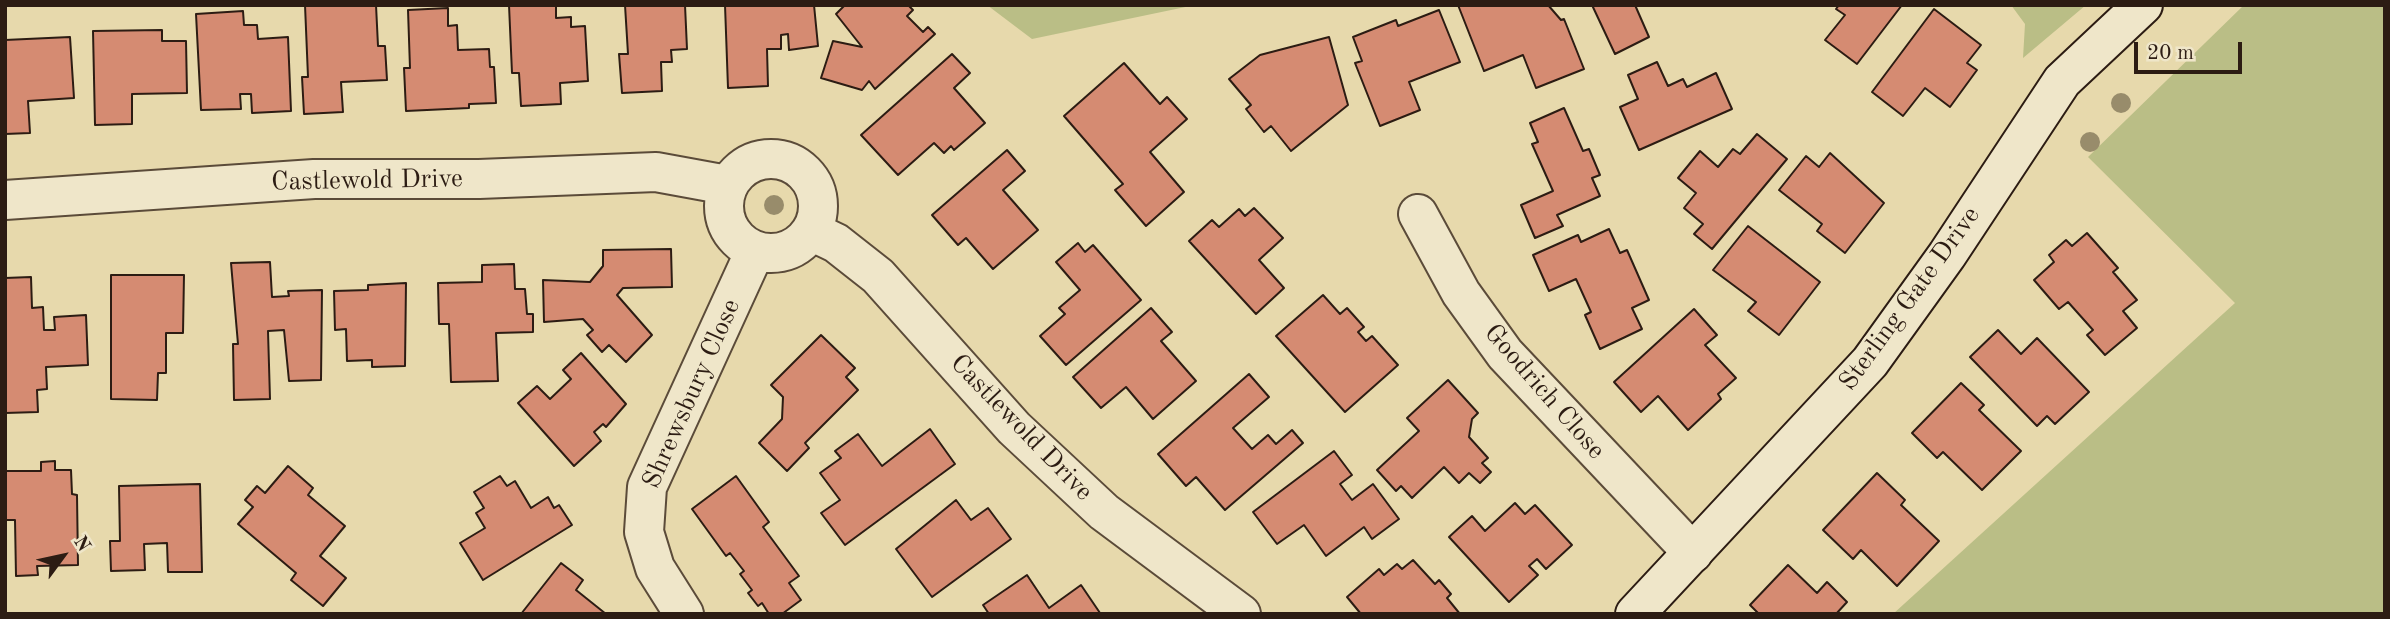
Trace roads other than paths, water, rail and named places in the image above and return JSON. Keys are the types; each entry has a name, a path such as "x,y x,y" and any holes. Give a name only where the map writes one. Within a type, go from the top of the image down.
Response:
{"street":[{"name":"Sterling Gate Drive","path":"1635,614 1870,362 2062,81 2143,5"},
{"path":"763,158 793,164 814,186 818,201 811,231 800,243 786,251 755,251 741,243 730,231 723,201 727,185 736,173 763,158"},
{"name":"Castlewold Drive","path":"5,200 314,179 479,179 656,172 727,185"},
{"name":"Goodrich Close","path":"1418,214 1461,293 1505,354 1693,553"},
{"name":"Castlewold Drive","path":"811,231 836,243 878,276 1014,428 1104,512 1241,614"},
{"name":"Shrewsbury Close","path":"684,614 655,568 643,532 648,487 755,251"}]}
